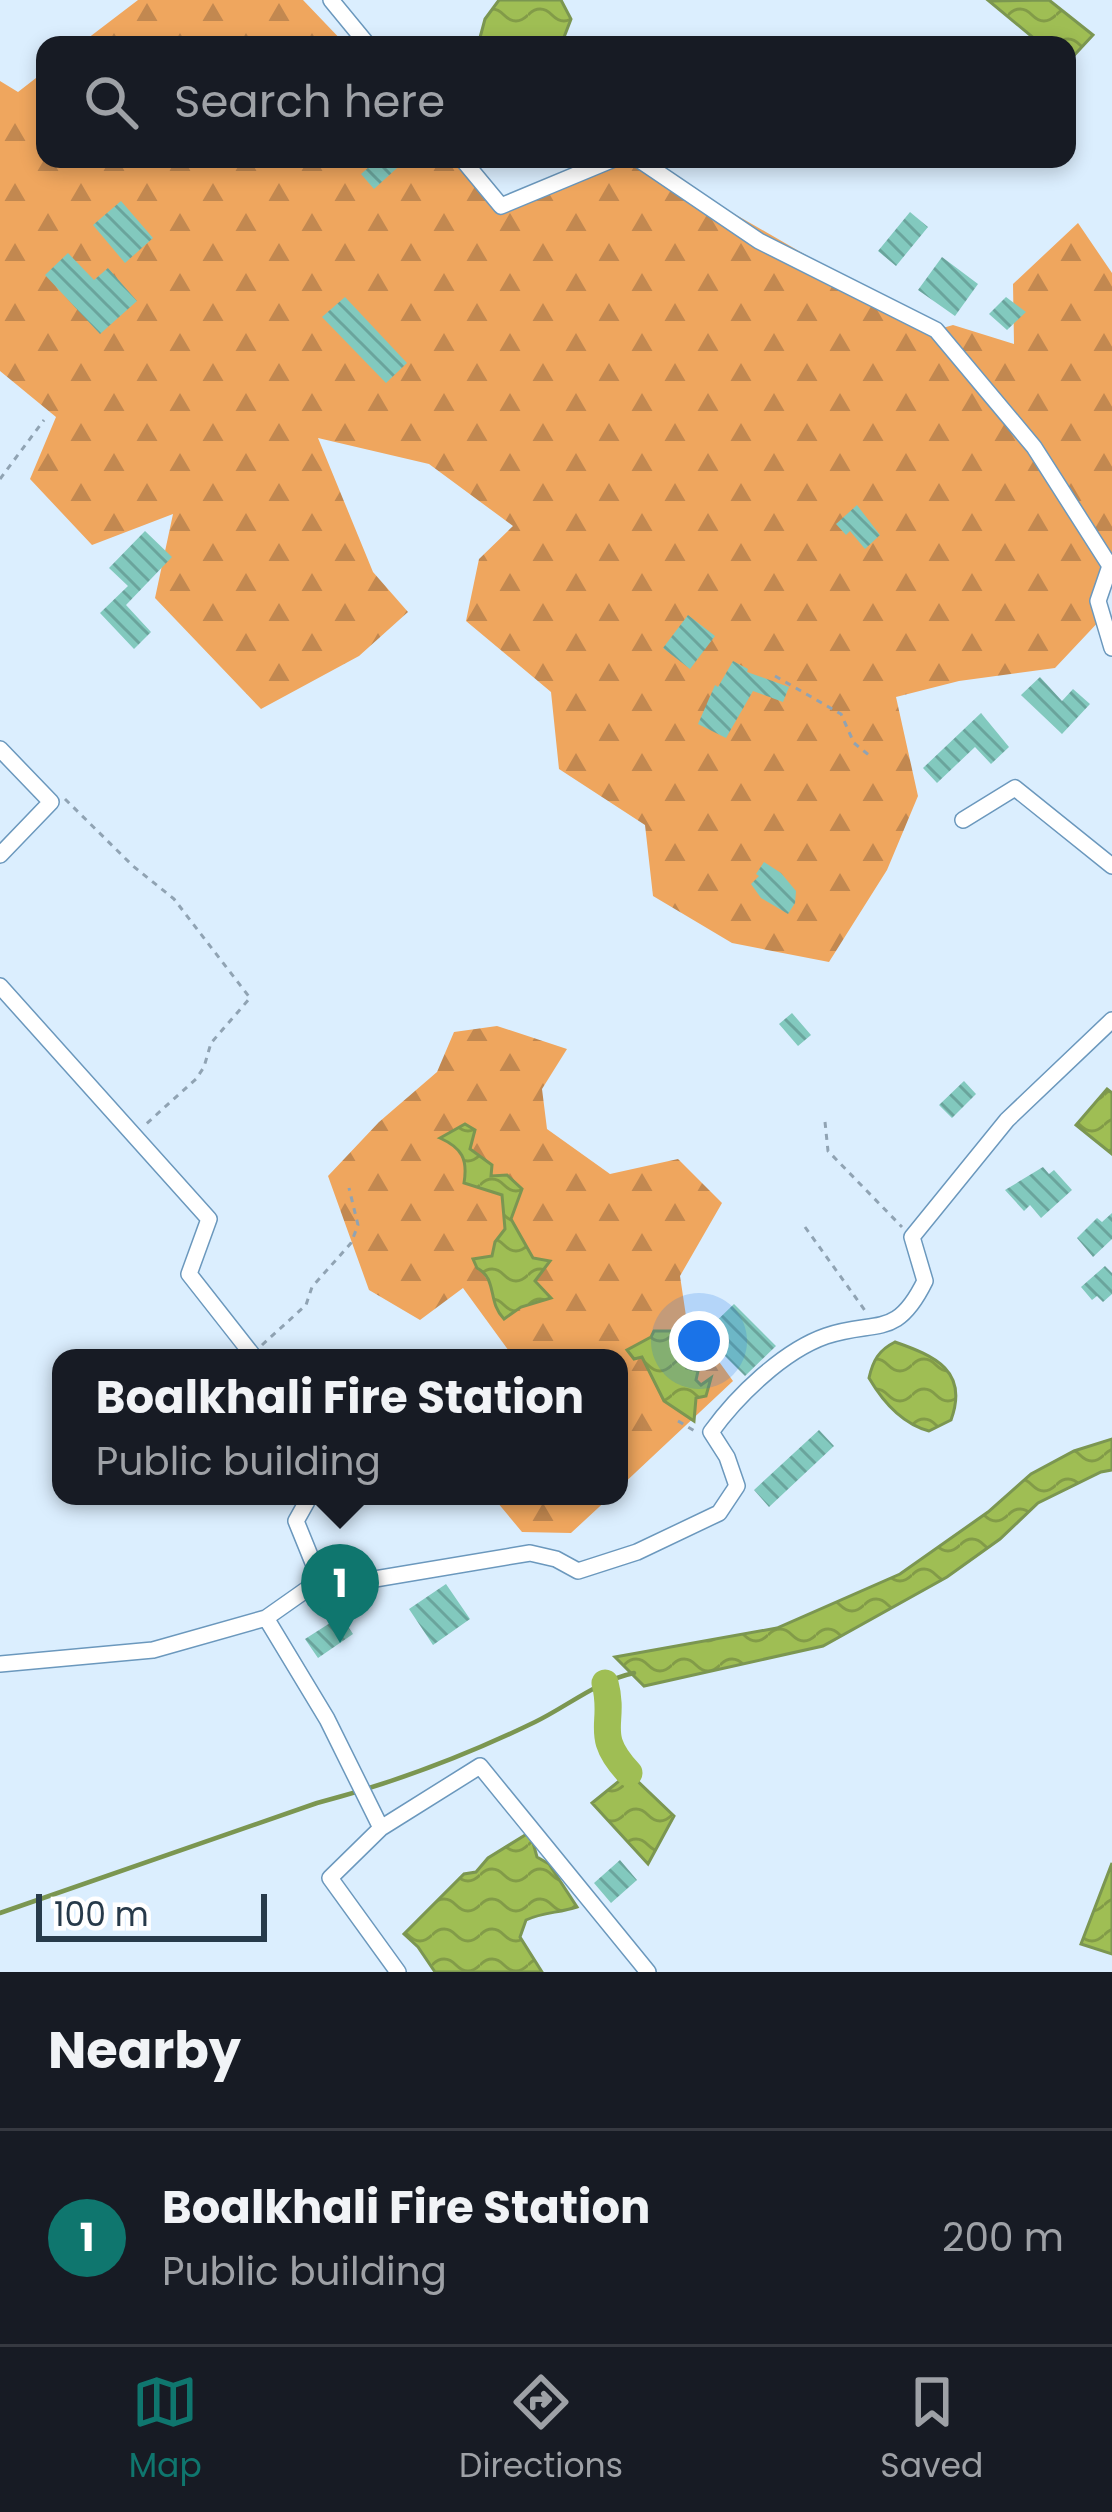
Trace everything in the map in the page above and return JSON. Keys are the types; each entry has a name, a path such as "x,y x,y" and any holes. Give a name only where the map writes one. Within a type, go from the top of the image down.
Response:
{"street":[{"path":"331,0 361,36"},
{"path":"469,168 501,206 592,168"},
{"path":"651,168 759,241 936,330 1034,447 1111,565 1098,601 1112,647"},
{"path":"0,749 51,802 0,856"},
{"path":"963,820 1015,788 1112,866"},
{"path":"0,986 208,1219 189,1274 248,1349"},
{"path":"0,1664 153,1650 266,1618 320,1580 338,1575 363,1582 530,1553 578,1571 637,1552 719,1513 737,1486 711,1432 725,1413 788,1357 826,1336 878,1329 914,1304 926,1281 912,1237 1007,1120 1112,1020"},
{"path":"305,1505 296,1521 320,1580"},
{"path":"266,1618 326,1719 381,1828"},
{"path":"398,1972 330,1878 381,1828 480,1766 648,1972"}],"path":[{"path":"0,479 44,420"},
{"path":"776,676 841,714 854,743 871,756"},
{"path":"56,790 133,866 174,898 250,998 211,1043 196,1078 136,1134"},
{"path":"825,1122 827,1151 912,1237"},
{"path":"260,1349 306,1305 312,1286 350,1243 358,1225 349,1188"},
{"path":"805,1227 878,1329"},
{"path":"677,1421 700,1434 711,1432"}],"green space":[{"path":"138,0 303,0 337,36 91,36"},
{"path":"36,78 36,168 465,168 501,206 592,168 655,168 936,330 953,325 1014,344 1013,284 1078,223 1112,273 1112,566 1103,617 1055,668 959,681 896,697 918,796 887,870 829,962 732,943 653,896 645,825 559,769 551,692 466,621 479,559 513,526 429,464 318,438 373,572 408,612 359,656 261,709 155,598 173,514 92,545 30,479 56,417 0,371 0,81 18,92"},
{"path":"497,1026 567,1049 542,1089 547,1129 610,1174 678,1159 722,1203 680,1276 686,1316 733,1381 628,1480 628,1349 507,1349 463,1288 420,1320 369,1290 328,1176 379,1122 437,1072 454,1032"},
{"path":"500,1505 601,1505 571,1533 522,1532"}],"water":[{"path":"499,0 561,0 571,19 564,36 480,36 485,19"},
{"path":"1049,0 1093,35 1076,53 1076,36 1031,36 989,1"},
{"path":"1107,1089 1112,1093 1112,1154 1076,1125"},
{"path":"465,1124 475,1130 470,1149 492,1165 491,1176 507,1175 522,1189 511,1219 533,1258 550,1261 535,1281 551,1298 521,1307 504,1319 488,1278 473,1259 492,1256 505,1229 502,1195 464,1183 462,1155 440,1138"},
{"path":"654,1331 674,1331 676,1351 689,1363 687,1368 698,1371 696,1380 701,1385 711,1378 706,1396 696,1398 694,1421 664,1401 642,1357 634,1359 628,1351"},
{"path":"895,1342 935,1360 952,1377 955,1403 951,1420 929,1431 920,1428 894,1411 881,1395 869,1378 881,1352"},
{"path":"1112,1439 1112,1470 1038,1503 1000,1539 947,1577 823,1646 644,1686 615,1657 777,1628 900,1574 988,1512 1031,1474 1074,1451"},
{"path":"629,1773 674,1816 648,1864 592,1803"},
{"path":"530,1832 537,1857 549,1864 577,1907 526,1920 520,1937 542,1972 435,1972 404,1934 464,1874 476,1872 488,1858"},
{"path":"1112,1863 1112,1954 1081,1944"}],"building":[{"path":"368,168 397,168 374,189 361,174"},
{"path":"121,201 153,238 125,263 93,225"},
{"path":"910,212 928,227 896,266 878,251"},
{"path":"68,253 94,280 108,268 137,301 100,334 45,275"},
{"path":"942,257 978,284 955,316 918,290"},
{"path":"345,297 407,363 386,383 322,317"},
{"path":"1006,297 1026,312 1007,330 989,314"},
{"path":"857,505 880,535 865,549 850,531 846,535 836,524"},
{"path":"145,531 172,557 126,605 151,632 134,649 100,613 128,586 109,568"},
{"path":"688,615 715,636 690,669 663,648"},
{"path":"733,661 747,672 789,687 783,702 753,691 726,738 698,724 715,685"},
{"path":"1040,677 1062,701 1073,689 1090,704 1062,734 1021,695"},
{"path":"981,713 1009,747 991,764 975,747 937,783 923,768"},
{"path":"764,862 796,891 788,914 761,898 751,884"},
{"path":"792,1013 811,1035 798,1046 779,1024"},
{"path":"964,1081 976,1094 952,1118 939,1105"},
{"path":"1043,1167 1049,1174 1054,1170 1072,1190 1041,1218 1030,1205 1024,1211 1005,1190"},
{"path":"1112,1213 1112,1239 1093,1257 1077,1238 1097,1218 1102,1222"},
{"path":"1105,1266 1112,1273 1112,1294 1103,1302 1097,1296 1092,1300 1081,1287"},
{"path":"734,1304 776,1346 745,1376 703,1334"},
{"path":"819,1430 834,1446 769,1507 754,1490"},
{"path":"446,1584 470,1619 433,1645 409,1609"},
{"path":"341,1616 353,1634 318,1658 305,1639"},
{"path":"620,1860 637,1880 611,1903 594,1883"}],"waterway":[{"path":"0,1913 428,1768 634,1673"},
{"path":"605,1683 608,1738 629,1773"}],"place":[{"name":"Boalkhali Fire Station","path":"340,1643"}]}
